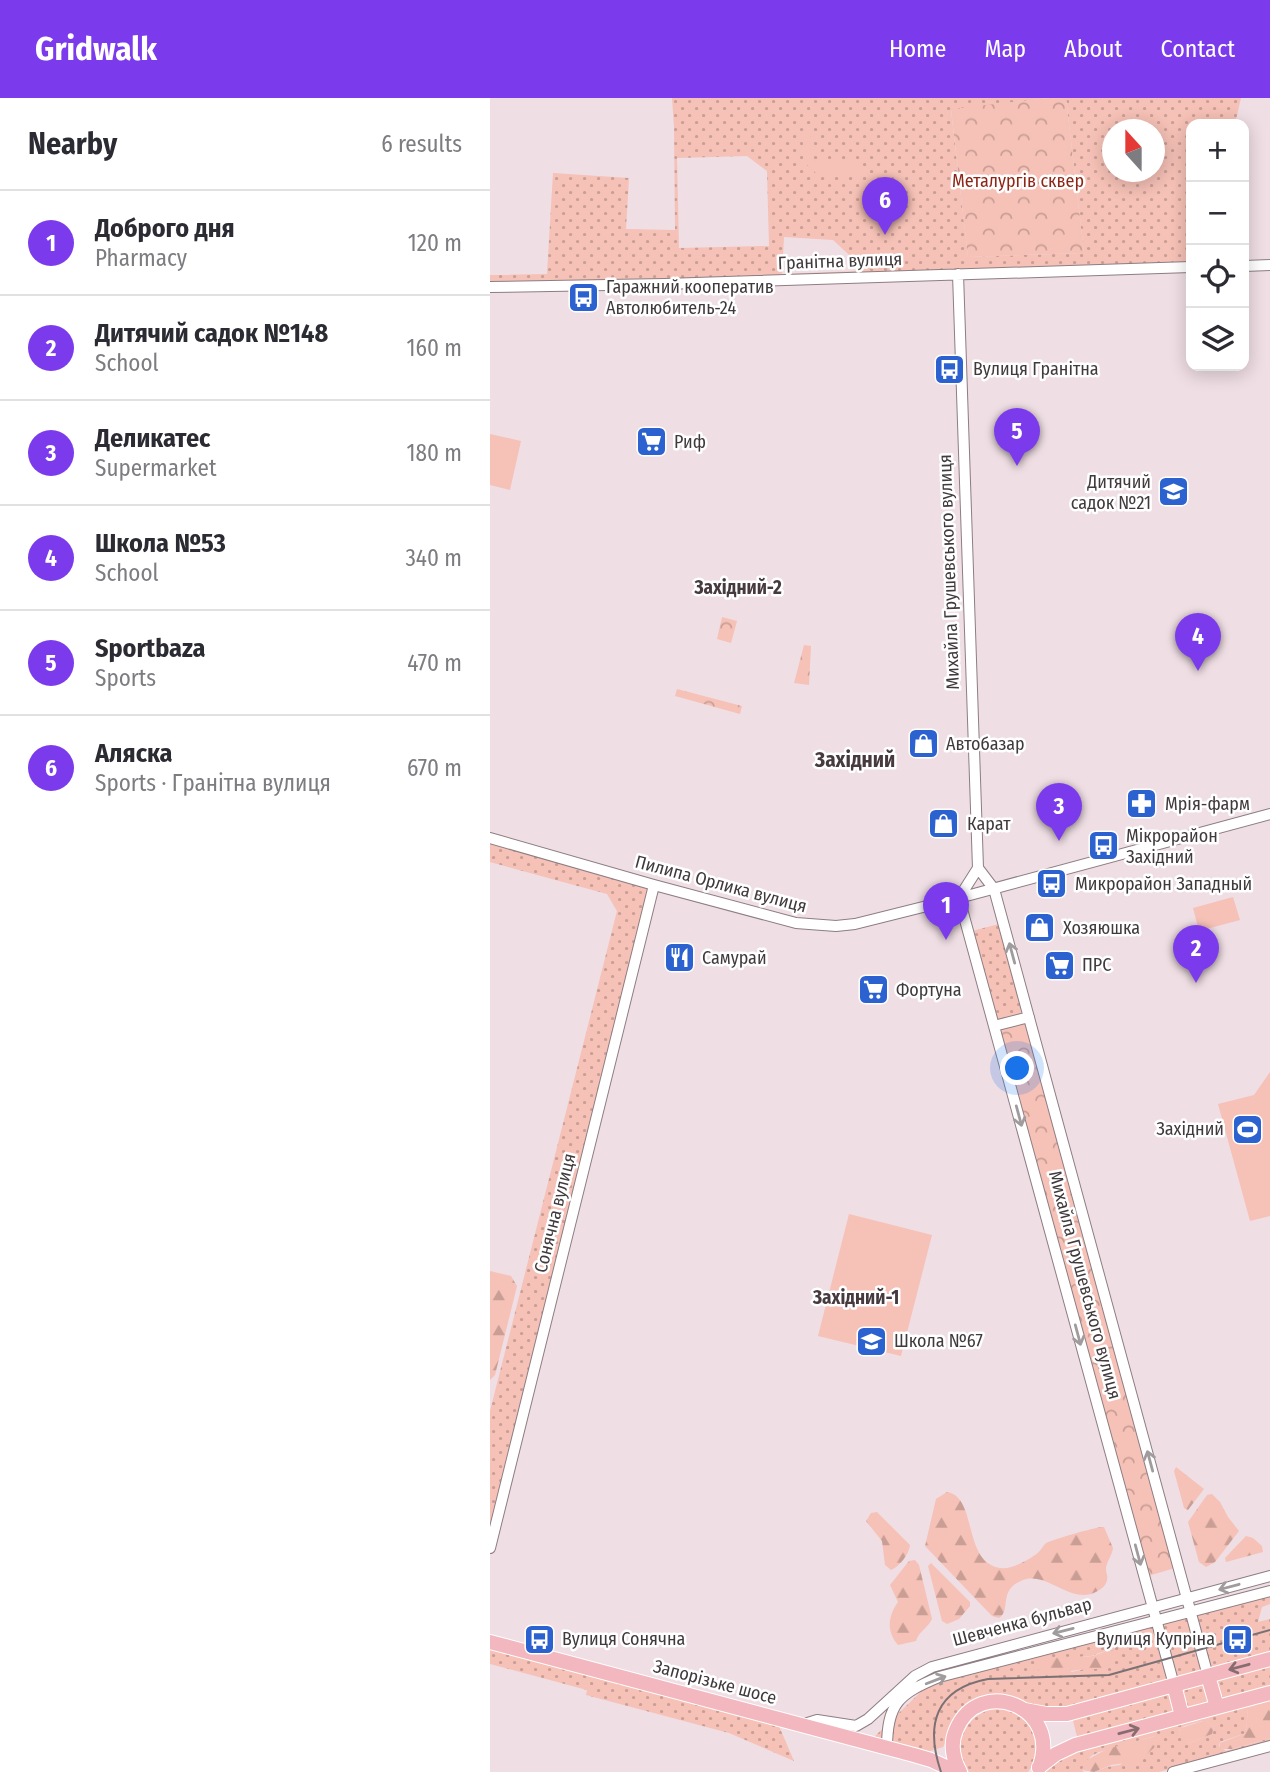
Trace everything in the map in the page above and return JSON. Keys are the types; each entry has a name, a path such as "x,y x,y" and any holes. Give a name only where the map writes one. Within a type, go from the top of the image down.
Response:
{"main road":[{"name":"Запорізьке шосе","path":"490,1642 887,1748 930,1760 958,1772"},
{"path":"930,1760 947,1751 962,1720 981,1705 1004,1702 1046,1714 1067,1714 1270,1659"},
{"name":"Михайла Грушевського вулиця","path":"1208,1676 1217,1707"},
{"name":"Михайла Грушевського вулиця","path":"1174,1685 1182,1716"},
{"path":"1038,1770 1056,1754 1075,1745 1270,1693"},
{"path":"1025,1710 1036,1721 1042,1734 1044,1750 1038,1770"},
{"path":"954,1739 954,1758 958,1772"}],"street":[{"path":"1249,266 1270,265"},
{"name":"Гранітна вулиця","path":"490,287 1186,267"},
{"name":"Михайла Грушевського вулиця","path":"958,274 978,868 994,889 1208,1676"},
{"name":"Пилипа Орлика вулиця","path":"490,838 796,923 827,926 855,924 959,898 1270,814"},
{"path":"959,898 978,868"},
{"name":"Сонячна вулиця","path":"490,1548 654,885"},
{"name":"Михайла Грушевського вулиця","path":"959,898 1174,1685"},
{"path":"994,1026 1029,1017"},
{"name":"Шевченка бульвар","path":"801,1725 817,1720 856,1726 868,1719 915,1676 932,1667 1270,1576"},
{"name":"Шевченка бульвар","path":"887,1748 888,1722 895,1704 939,1677 1270,1591"},
{"path":"1173,1772 1270,1746"}],"green space":[{"path":"672,98 1049,98 951,110 968,257 1084,253 1066,98 1241,98 1236,119 1186,119 1186,267 490,287 490,275 547,274 553,173 629,178 626,229 675,230","holes":["747,156 767,171 769,246 679,248 677,158","784,237 833,240 859,264 858,271 782,274"]},
{"name":"Металургів сквер","path":"1066,98 1084,253 968,257 951,109"},
{"path":"803,131 810,131 811,162 862,161 862,173 817,174 803,161"},
{"path":"490,434 521,441 510,490 490,485"},
{"path":"722,617 737,621 731,643 717,639"},
{"path":"804,645 811,646 809,685 794,683"},
{"path":"677,689 742,706 740,714 675,696"},
{"path":"490,842 650,888 490,1530 490,1411 617,911 607,894 490,862"},
{"path":"1233,897 1240,920 1199,931 1193,908"},
{"path":"999,924 1024,1013 997,1021 972,931"},
{"path":"1026,1022 1175,1568 1148,1576 999,1029"},
{"name":"Західний","path":"1270,1072 1270,1216 1250,1221 1218,1104 1254,1095"},
{"path":"849,1214 932,1235 901,1356 818,1336"},
{"path":"490,1271 511,1276 517,1286 495,1375 490,1380"},
{"path":"1176,1467 1204,1489 1188,1510 1184,1508 1174,1471"},
{"path":"947,1492 957,1496 963,1505 980,1554 988,1563 1000,1568 1009,1568 1023,1562 1037,1554 1050,1541 1104,1527 1113,1548 1106,1566 1106,1584 1087,1595 1068,1592 1041,1580 1023,1580 1015,1584 1007,1594 1003,1614 999,1618 992,1616 925,1546 936,1499"},
{"path":"1212,1494 1239,1531 1215,1562 1206,1567 1199,1562 1188,1522 1207,1495"},
{"path":"877,1512 910,1545 904,1559 891,1570 885,1565 882,1541 866,1521 871,1513"},
{"path":"1246,1536 1262,1546 1263,1552 1226,1562 1225,1558"},
{"path":"915,1560 919,1565 932,1619 916,1641 898,1645 890,1629 890,1618 898,1602 890,1585 909,1561"},
{"path":"931,1563 970,1602 970,1606 959,1619 947,1624 942,1621 928,1566"},
{"path":"1270,1596 1270,1604 1262,1607 1258,1622 1270,1619 1270,1654 1211,1670 1196,1616"},
{"path":"1189,1617 1204,1672 1176,1680 1161,1624"},
{"path":"1154,1626 1169,1682 1066,1709 1030,1707 1017,1699 992,1696 943,1747 927,1752 873,1738 932,1681","holes":["1113,1650 1084,1669 1072,1672 1050,1659 1091,1656"]},
{"path":"490,1648 779,1726 794,1761 729,1733 586,1695 587,1690 490,1664"},
{"path":"1113,1650 1116,1660 1104,1669 1046,1675 1040,1674 1037,1667 1048,1659 1092,1656"},
{"path":"1270,1664 1270,1688 1219,1702 1213,1679"},
{"path":"1206,1681 1213,1704 1184,1711 1178,1688"},
{"path":"1171,1690 1177,1713 1078,1740 1072,1717"},
{"path":"1270,1700 1248,1708 1246,1733 1220,1742 1219,1746 1226,1751 1270,1738 1270,1741 1159,1772 1094,1772 1120,1765 1155,1736 1091,1756 1082,1770 1084,1772 1044,1772 1058,1758 1077,1749","holes":["1207,1721 1214,1727 1212,1734 1189,1743 1180,1734 1179,1730 1184,1726"]},
{"path":"1270,1700 1270,1738 1232,1749 1220,1749 1220,1743 1246,1733 1248,1708"},
{"path":"994,1709 1017,1714 1032,1729 1036,1750 1028,1772 969,1772 961,1752 963,1733 974,1718"},
{"path":"1203,1721 1214,1727 1212,1734 1189,1743 1182,1738 1179,1731 1181,1728"},
{"path":"1156,1736 1160,1742 1144,1757 1094,1772 1082,1770 1085,1761 1107,1749"}],"tram line":[{"path":"941,1772 934,1739 939,1712 946,1700 970,1684 988,1679 1109,1675 1270,1630"}],"place":[{"name":"Аляска","path":"885,235"},
{"name":"Гаражний кооператив Автолюбитель-24","path":"583,297"},
{"name":"Вулиця Гранітна","path":"950,369"},
{"name":"Риф","path":"651,442"},
{"name":"Sportbaza","path":"1017,466"},
{"name":"Дитячий садок №21","path":"1174,492"},
{"name":"Школа №53","path":"1198,671"},
{"name":"Автобазар","path":"923,744"},
{"name":"Мрія-фарм","path":"1142,804"},
{"name":"Карат","path":"944,824"},
{"name":"Деликатес","path":"1059,841"},
{"name":"Мікрорайон Західний","path":"1103,846"},
{"name":"Микрорайон Западный","path":"1052,884"},
{"name":"Хозяюшка","path":"1040,928"},
{"name":"Доброго дня","path":"946,940"},
{"name":"Самурай","path":"679,958"},
{"name":"ПРС","path":"1059,965"},
{"name":"Дитячий садок №148","path":"1196,983"},
{"name":"Фортуна","path":"873,990"},
{"name":"Західний","path":"1247,1129"},
{"name":"Школа №67","path":"871,1341"},
{"name":"Вулиця Сонячна","path":"539,1639"},
{"name":"Вулиця Купріна","path":"1238,1639"}],"district":[{"name":"Західний-2","path":"738,587"},
{"name":"Західний","path":"855,760"},
{"name":"Західний-1","path":"856,1297"}]}
